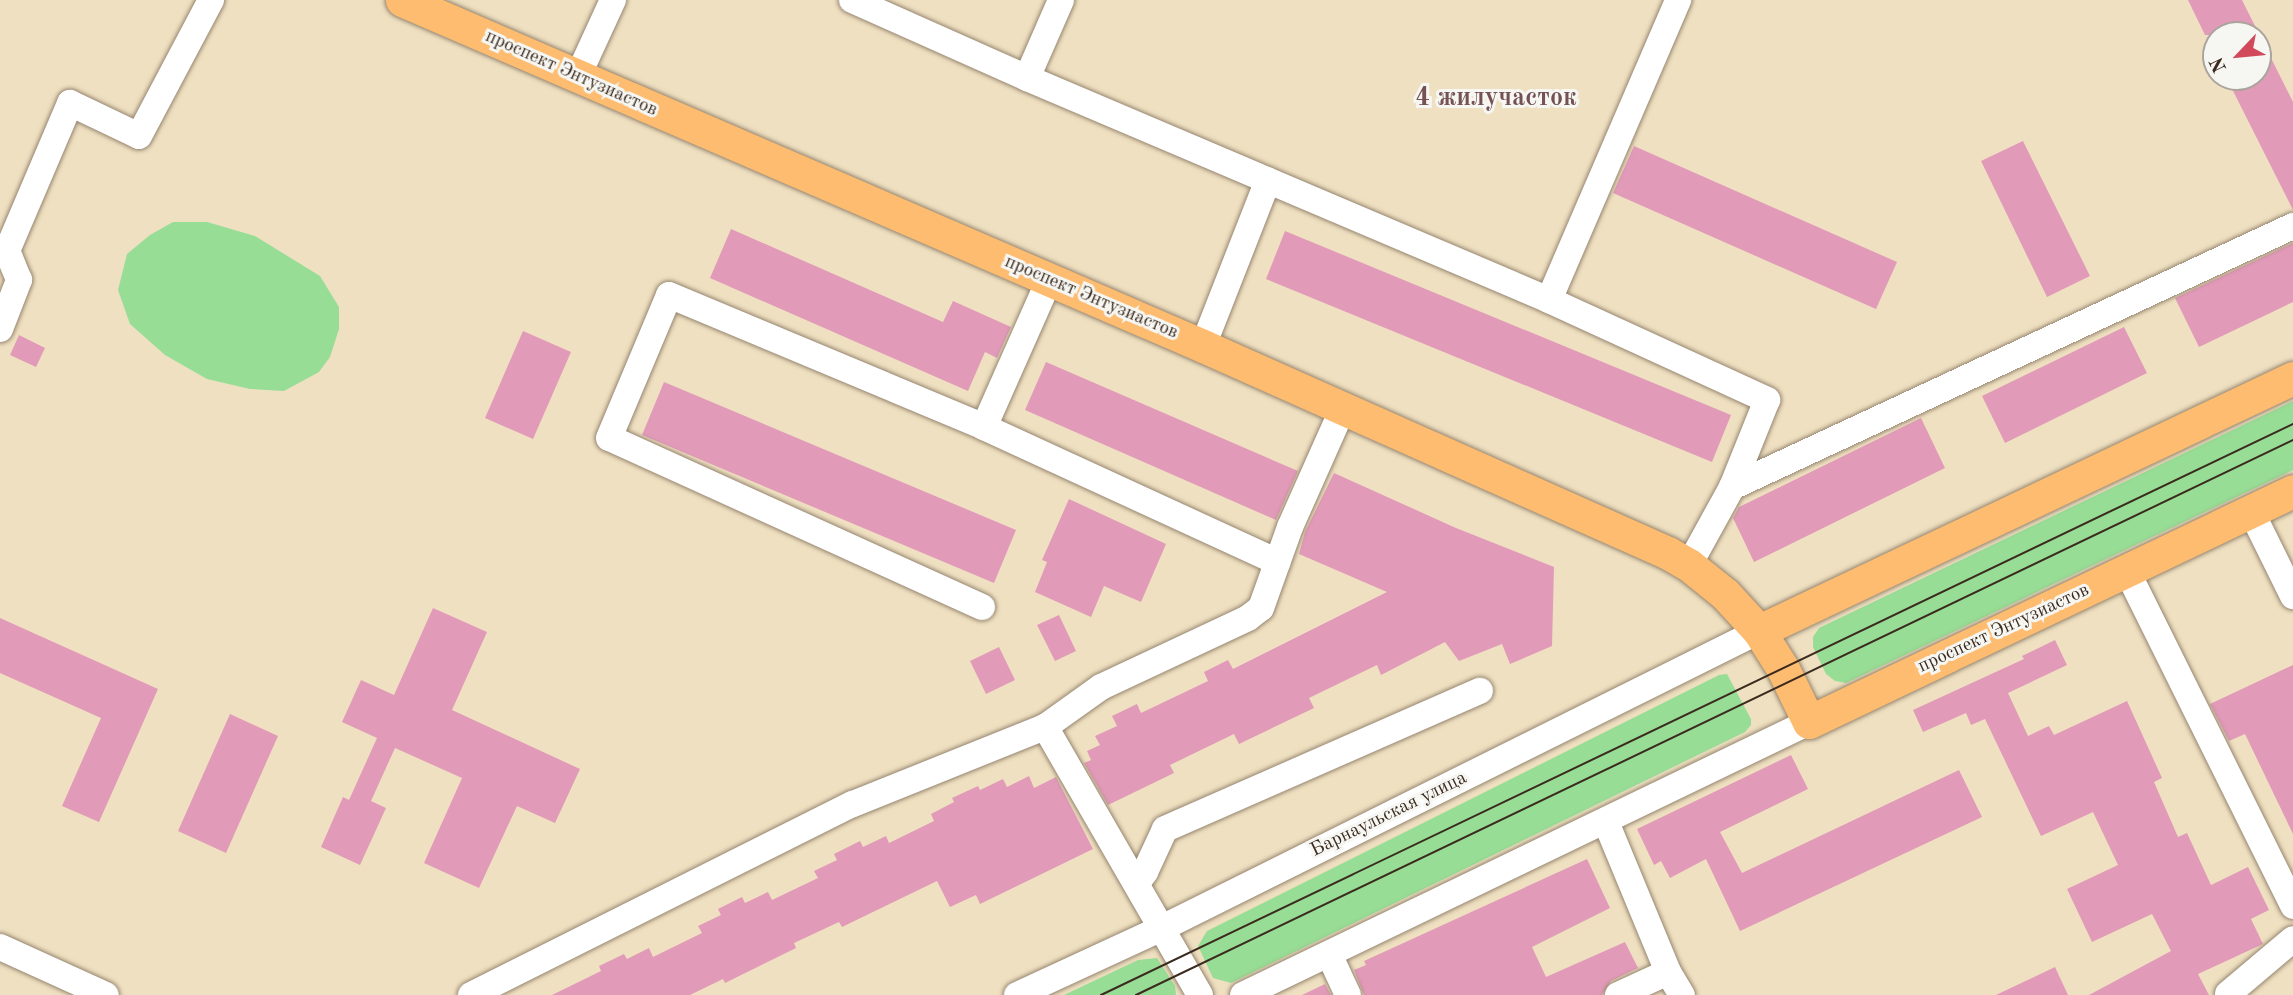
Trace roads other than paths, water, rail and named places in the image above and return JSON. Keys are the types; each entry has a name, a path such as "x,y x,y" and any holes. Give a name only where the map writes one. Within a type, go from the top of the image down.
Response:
{"main road":[{"name":"проспект Энтузиастов","path":"402,0 1203,346 1623,531 1689,565 1725,594 1759,631 1783,669 1809,722 2293,491"},
{"path":"1759,631 2293,378"}],"street":[{"path":"0,328 19,281 7,251 70,103 139,136 211,0"},
{"path":"578,76 613,0"},
{"path":"852,0 1027,78 1549,300 1767,400 1732,487 1689,565"},
{"path":"1027,78 1061,0"},
{"path":"1549,300 1678,0"},
{"path":"1203,346 1268,180"},
{"path":"1732,487 2293,226"},
{"path":"984,427 1049,280"},
{"path":"982,607 609,438 669,295 984,427 1277,562"},
{"path":"471,995 853,804 1045,727 1101,687 1248,618 1261,608 1277,562 1343,408"},
{"path":"2251,511 2293,596"},
{"path":"2127,571 2293,906"},
{"name":"Барнаульская улица","path":"1017,995 1162,928 1759,631"},
{"path":"1137,883 1146,872 1165,829 1480,691"},
{"path":"1243,995 1809,722"},
{"path":"1045,727 1200,995"},
{"path":"1606,822 1668,972 1682,995"},
{"path":"2228,994 2293,939"},
{"path":"0,947 106,995"},
{"path":"1329,954 1348,995"},
{"path":"1618,995 1668,972"}],"tram line":[{"path":"1101,995 2293,424"},
{"path":"1136,995 2293,440"}],"district":[{"name":"4 жилучасток","path":"1496,99"}]}
